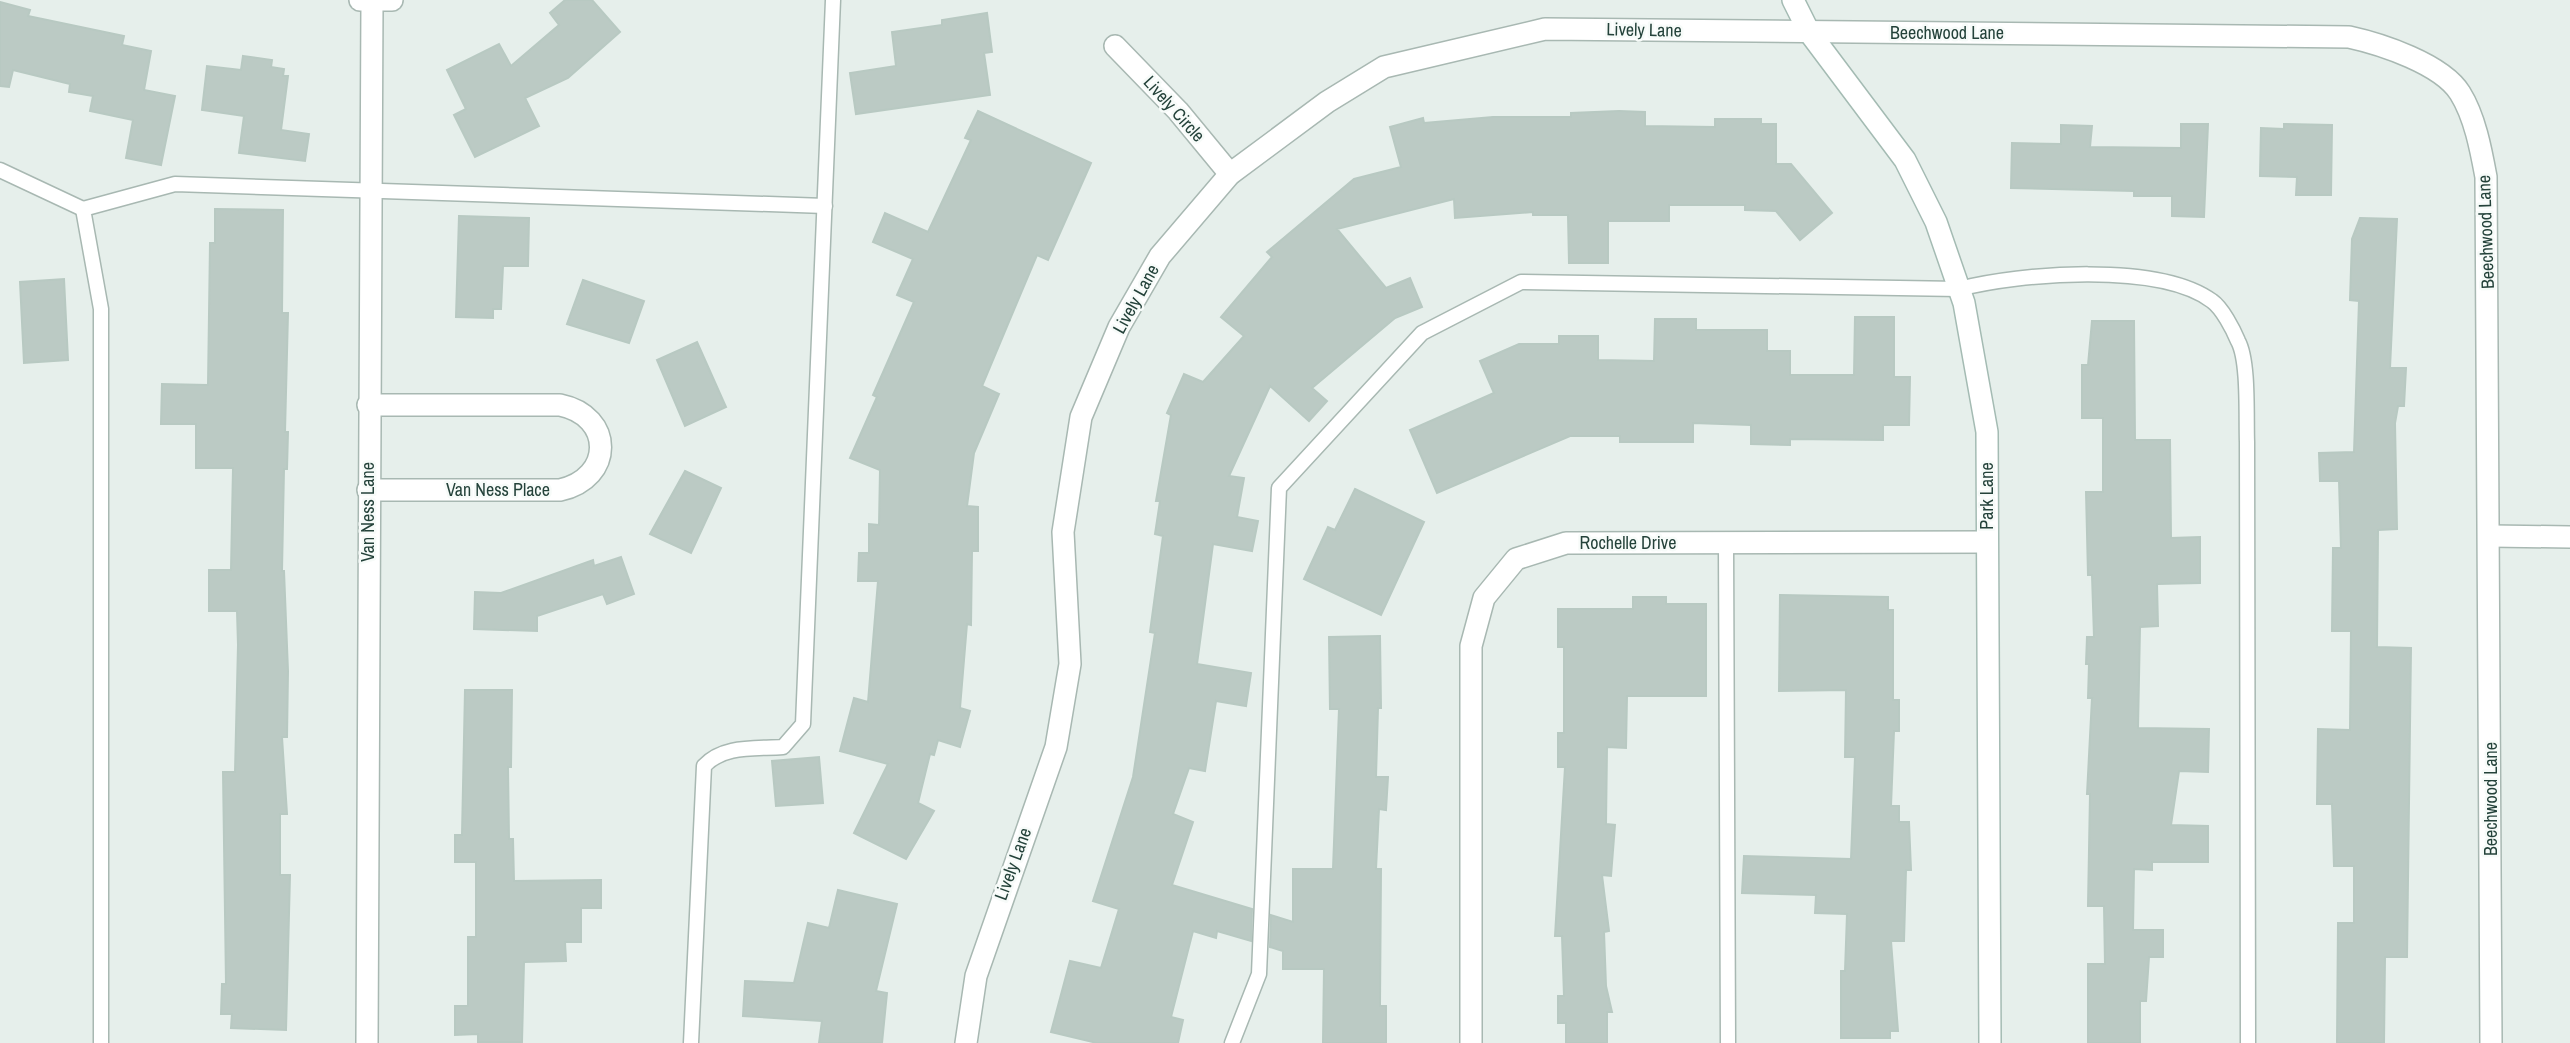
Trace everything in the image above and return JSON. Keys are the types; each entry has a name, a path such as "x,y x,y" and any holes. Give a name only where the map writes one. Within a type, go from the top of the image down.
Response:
{"street":[{"name":"Park Lane","path":"1793,0 1809,32 1905,160 1936,222 1959,289 1987,432 1990,1043"},
{"name":"Van Ness Lane","path":"367,1043 368,405 375,1"},
{"name":"Lively Lane","path":"966,1043 979,964 1056,747 1070,664 1063,532 1081,417 1119,327 1160,256 1230,174 1327,102 1384,67 1545,29 1809,32"},
{"name":"Beechwood Lane","path":"1809,32 2349,37 2387,46 2425,64 2460,92 2479,141 2486,177 2491,536 2491,1043"},
{"name":"Lively Circle","path":"1115,46 1178,111 1230,174"},
{"name":"Van Ness Place","path":"368,405 560,405 574,408 596,426 600,455 586,479 560,489 368,489"},
{"path":"2491,536 2570,537"},
{"name":"Rochelle Drive","path":"1471,1043 1471,646 1484,598 1516,559 1566,543 1987,542"}],"lane":[{"path":"691,1043 704,766 714,755 729,751 783,747 803,724 833,0"},
{"path":"0,170 83,209 175,184 370,188 825,206"},
{"path":"83,209 101,309 101,1043"},
{"path":"1232,1043 1259,974 1279,488 1422,333 1521,282 1959,289 2024,275 2126,276 2174,283 2213,301 2240,343 2246,387 2247,456 2248,1043"},
{"path":"1726,543 1728,1043"}],"building":[{"path":"565,0 592,0 620,32 568,78 525,98 539,126 475,157 454,115 466,109 447,70 499,44 511,66 559,25 550,13"},
{"path":"0,2 30,10 28,16 124,36 122,45 151,51 144,90 175,96 161,165 126,158 133,120 90,111 93,96 69,92 70,84 13,70 9,87 0,86"},
{"path":"987,13 992,52 984,53 990,95 856,114 850,73 896,66 892,32 942,25 942,20"},
{"path":"243,56 272,60 271,67 284,69 283,76 288,76 281,130 309,134 305,161 239,153 244,116 202,110 207,66 241,70"},
{"path":"978,111 1091,163 1048,260 1037,255 982,386 999,394 974,453 967,506 978,507 978,551 972,551 971,625 967,624 960,708 970,711 960,747 938,740 934,755 930,754 918,803 934,811 906,859 854,833 888,764 840,751 854,698 868,702 878,581 858,581 859,553 869,553 869,524 879,525 880,470 850,458 877,397 873,395 914,302 897,295 913,259 873,242 885,213 928,232 971,140 965,138"},
{"path":"1645,112 1645,126 1715,127 1715,119 1761,119 1761,124 1776,124 1776,164 1791,164 1832,213 1800,240 1776,211 1745,210 1745,205 1669,205 1669,221 1608,221 1608,263 1569,263 1568,215 1533,215 1533,212 1455,218 1454,199 1337,229 1386,288 1410,278 1422,307 1395,318 1312,388 1327,401 1309,421 1270,386 1229,476 1244,478 1237,517 1258,521 1252,551 1213,544 1197,664 1251,673 1246,706 1216,701 1205,771 1189,768 1173,814 1193,822 1172,885 1252,909 1251,941 1217,931 1216,938 1193,931 1171,1017 1183,1020 1178,1043 1097,1043 1051,1032 1070,961 1101,968 1119,909 1093,901 1133,777 1155,633 1150,632 1163,536 1155,534 1160,501 1156,501 1171,415 1167,413 1184,374 1203,382 1244,336 1221,317 1272,257 1267,252 1354,179 1401,167 1390,127 1423,118 1424,123 1493,117 1571,117 1571,113"},
{"path":"2181,124 2208,124 2204,217 2172,216 2172,196 2134,196 2134,191 2011,188 2012,143 2061,144 2061,125 2092,126 2090,147 2181,148"},
{"path":"2284,124 2332,125 2331,195 2296,195 2297,177 2260,176 2261,128 2284,129"},
{"path":"215,209 283,210 282,313 288,313 285,432 288,432 287,469 284,469 282,571 288,671 287,737 282,737 287,814 280,814 280,875 290,875 286,1030 231,1028 232,1014 221,1014 222,984 226,984 223,772 235,772 238,645 237,611 209,611 209,570 231,570 233,468 196,468 196,424 161,424 162,384 208,385 210,243 215,243"},
{"path":"459,216 529,218 528,266 503,266 501,309 493,309 493,318 456,317"},
{"path":"2360,218 2397,219 2390,368 2406,368 2404,406 2398,406 2395,423 2397,529 2378,530 2377,647 2411,648 2407,957 2385,957 2384,1043 2337,1043 2338,923 2354,923 2354,866 2334,866 2332,804 2317,804 2318,729 2350,730 2351,631 2332,631 2333,548 2341,548 2339,481 2320,481 2319,453 2354,452 2359,301 2350,300 2352,239"},
{"path":"64,279 68,360 24,363 20,282"},
{"path":"583,280 644,301 629,343 567,324"},
{"path":"1855,317 1894,317 1894,377 1910,377 1909,425 1883,425 1883,440 1790,439 1790,445 1751,444 1751,425 1693,423 1693,442 1620,442 1620,436 1570,436 1437,493 1410,430 1494,393 1480,361 1519,344 1559,344 1559,336 1598,336 1598,360 1654,361 1655,319 1696,319 1696,330 1767,330 1767,351 1790,351 1790,375 1854,375"},
{"path":"2092,321 2134,321 2135,440 2170,440 2171,538 2200,537 2200,583 2157,584 2158,626 2140,627 2138,728 2209,729 2208,772 2179,771 2171,825 2208,826 2208,862 2152,862 2152,870 2134,869 2133,930 2163,930 2163,957 2149,957 2146,1001 2140,1001 2140,1043 2088,1043 2088,964 2105,964 2104,906 2088,906 2090,794 2087,794 2092,698 2088,698 2089,664 2086,664 2087,637 2094,637 2092,575 2088,575 2086,492 2103,492 2103,418 2082,418 2082,365 2088,365"},
{"path":"697,342 726,407 685,426 657,360"},
{"path":"685,471 721,488 691,553 650,534"},
{"path":"1355,489 1424,522 1381,615 1304,579 1328,527 1335,530"},
{"path":"621,557 634,594 607,604 603,594 537,616 537,631 474,629 475,592 501,593 593,560 594,566"},
{"path":"1780,595 1888,597 1888,610 1893,610 1893,700 1899,700 1899,731 1894,731 1891,806 1899,806 1899,822 1909,822 1911,870 1906,870 1904,941 1891,941 1898,1031 1890,1031 1890,1038 1841,1038 1841,971 1845,971 1847,914 1815,913 1816,895 1742,893 1744,856 1851,859 1855,757 1845,757 1846,690 1779,691"},
{"path":"1633,597 1666,597 1666,604 1706,604 1706,696 1627,696 1626,748 1607,747 1606,824 1615,825 1611,876 1602,875 1609,931 1604,932 1606,986 1612,1012 1607,1012 1607,1043 1566,1043 1566,1023 1558,1023 1558,996 1564,996 1562,936 1555,936 1565,767 1558,767 1558,733 1564,733 1564,647 1558,647 1558,609 1633,609"},
{"path":"1380,636 1381,708 1378,708 1376,777 1388,777 1386,810 1379,809 1376,869 1381,869 1380,1006 1386,1006 1386,1043 1323,1043 1324,969 1283,969 1283,951 1270,947 1271,915 1293,922 1293,869 1333,869 1339,709 1330,709 1329,637"},
{"path":"465,690 512,690 511,767 508,767 509,839 513,839 514,881 601,880 601,908 581,908 581,942 565,942 566,961 524,962 522,1042 478,1042 478,1034 455,1035 455,1006 468,1006 468,937 476,937 476,862 455,862 455,835 462,835"},
{"path":"819,757 823,803 776,806 772,761"},
{"path":"838,890 897,904 876,991 887,993 882,1043 819,1043 822,1021 743,1016 745,981 794,983 808,923 829,928"}]}
